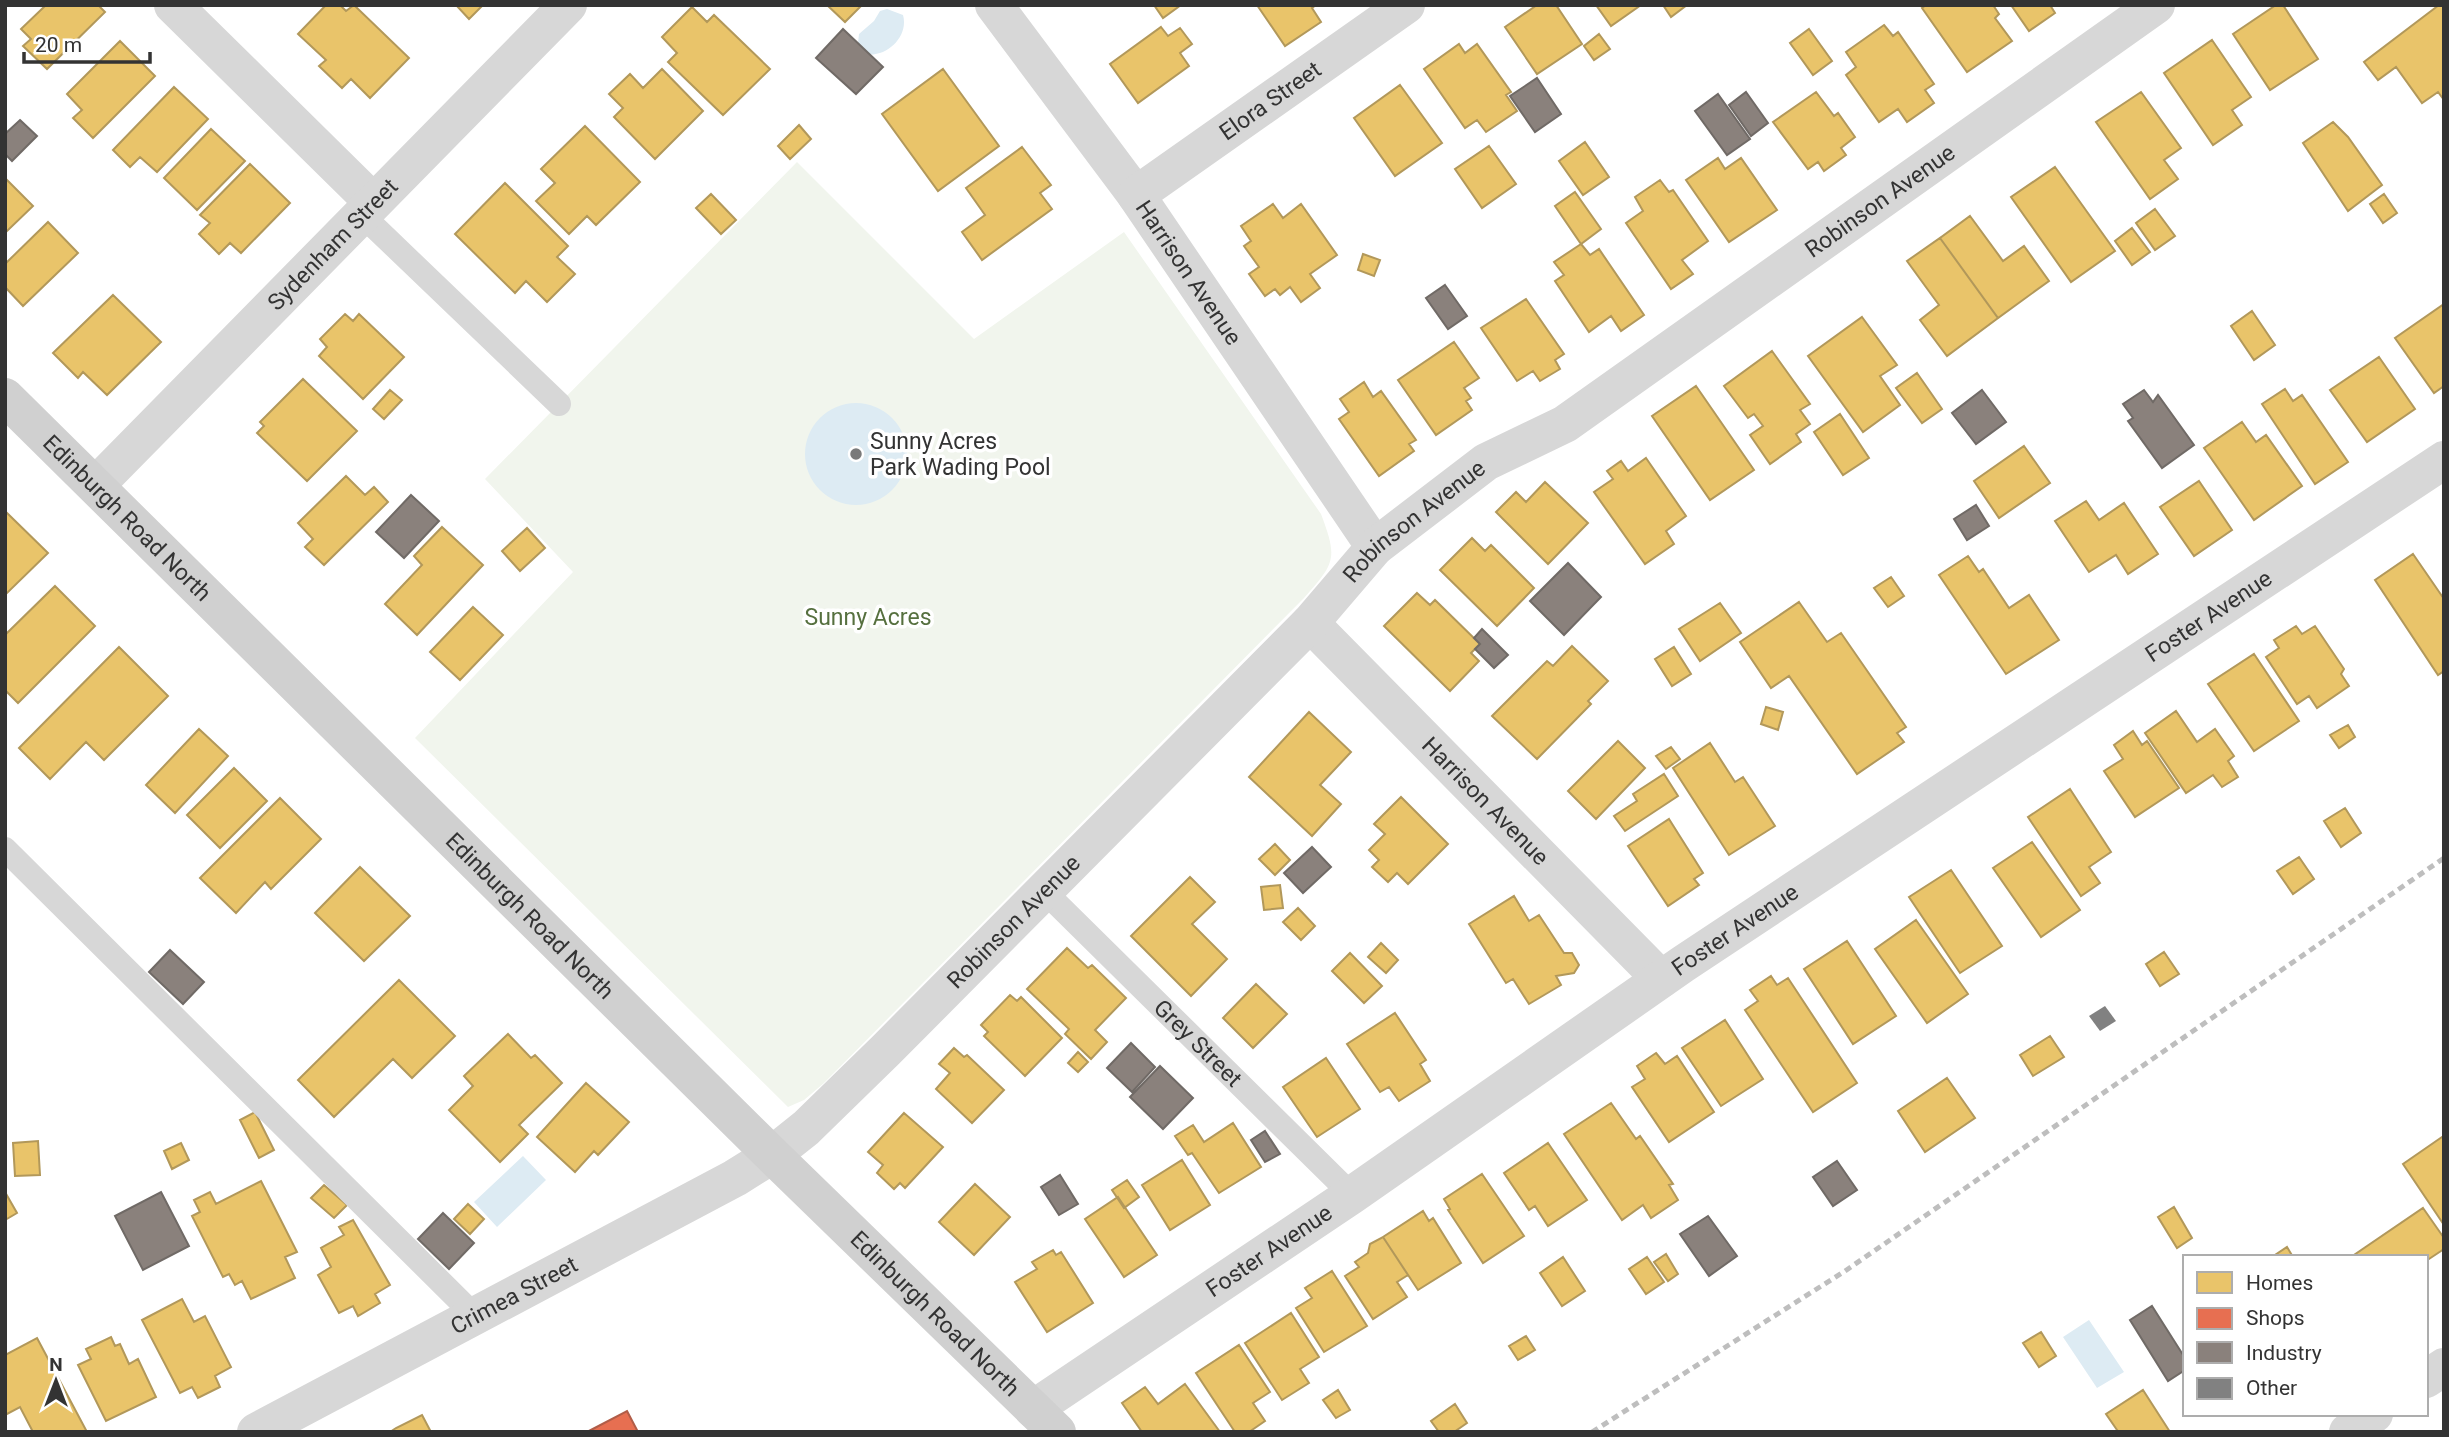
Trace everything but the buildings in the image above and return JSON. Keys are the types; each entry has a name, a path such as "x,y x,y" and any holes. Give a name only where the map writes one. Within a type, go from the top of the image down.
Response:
{"main road":[{"name":"Edinburgh Road North","path":"5,397 97,484 772,1155 1045,1420"}],"street":[{"path":"173,5 367,208"},
{"name":"Sydenham Street","path":"97,484 568,5"},
{"name":"Harrison Avenue","path":"994,5 1136,195 1375,547"},
{"name":"Elora Street","path":"1136,195 1406,5"},
{"name":"Robinson Avenue","path":"772,1155 820,1115 1045,892 1310,623 1375,547 1486,462 1565,424 2156,5"},
{"name":"Foster Avenue","path":"1045,1420 1352,1195 1661,979 2444,460"},
{"name":"Harrison Avenue","path":"1310,623 1661,979"},
{"name":"Crimea Street","path":"256,1432 735,1178 772,1155"},
{"path":"2428,1378 2444,1367"},
{"path":"2348,1432 2371,1416"}],"lane":[{"path":"367,208 559,404"},
{"path":"5,849 475,1316"},
{"name":"Grey Street","path":"1045,892 1352,1195"}],"green space":[{"name":"Sunny Acres","path":"797,162 974,339 1124,232 1321,514 1331,551 1327,568 1304,598 824,1083 804,1100 788,1107 415,738 573,572 485,479"}],"shaded area":[{"path":"887,9 903,15 903,31 888,49 881,53 865,54 858,43 859,34 874,21 880,11"},
{"name":"Sunny Acres Park Wading Pool","path":"856,403 875,407 892,418 903,435 907,454 903,473 892,490 875,501 856,505 837,501 820,490 809,473 805,454 809,435 820,418 837,407"},
{"path":"523,1156 546,1180 497,1227 474,1202"},
{"path":"2089,1320 2124,1372 2097,1388 2063,1337"}],"railway":[{"path":"1592,1432 1845,1271 2444,858"}],"place":[{"name":"Sunny Acres Park Wading Pool","path":"856,454"}]}
